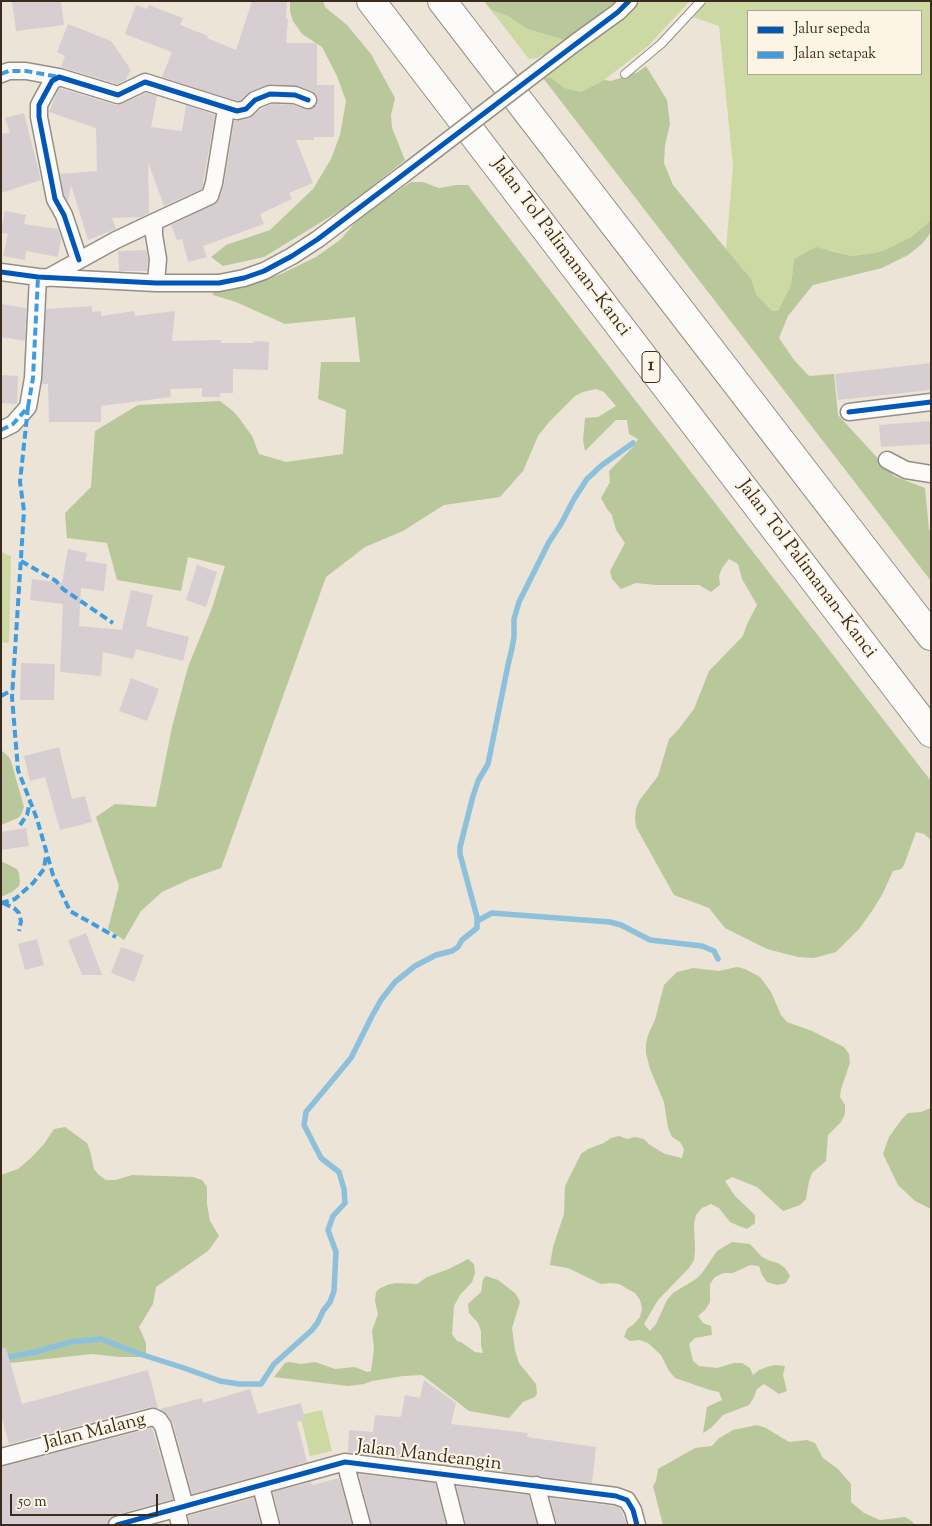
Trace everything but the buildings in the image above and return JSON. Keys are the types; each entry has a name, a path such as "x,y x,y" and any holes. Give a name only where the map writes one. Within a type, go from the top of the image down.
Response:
{"highway":[{"name":"Jalan Tol Palimanan–Kanci","path":"371,1 931,733"},
{"path":"442,1 931,636"}],"street":[{"path":"1,272 42,278 156,283 219,283 244,278 264,271 318,239 618,12 629,1"},
{"path":"1,74 9,71 26,71 59,77 118,95 144,82 237,111 246,109 255,100 270,94 295,95 308,100"},
{"path":"59,77 52,81 39,105 39,117 55,199 64,215 79,260"},
{"path":"42,278 210,196 214,183 226,109"},
{"path":"154,222 158,259 156,283"},
{"path":"1,430 13,424 28,408 42,278"},
{"path":"848,412 931,402"},
{"path":"887,460 906,470 931,474"},
{"name":"Jalan Malang","path":"1,1457 153,1418 159,1420 163,1426 180,1507"},
{"path":"345,1462 362,1525"},
{"name":"Jalan Mandeangin","path":"117,1525 345,1462 616,1496 627,1500 633,1510 637,1525"},
{"path":"443,1474 456,1525"},
{"path":"536,1485 546,1525"},
{"path":"261,1486 271,1525"},
{"path":"180,1507 180,1525"}],"lane":[{"path":"625,74 661,44 701,1"}],"green space":[{"path":"290,1 323,1 325,7 347,25 371,54 395,98 391,115 392,128 405,160 349,205 264,257 223,266 211,257 226,245 270,230 313,189 331,159 340,135 346,101 337,76 322,47 302,34 293,21"},
{"path":"484,1 622,1 568,41 527,29 508,16 491,10"},
{"path":"639,1 690,1 647,47 604,80 581,92 565,88 551,78 543,78 605,31"},
{"path":"706,1 931,1 931,220 911,237 885,250 852,256 831,250 794,259 791,285 778,311 772,311 756,294 750,279 726,249 733,166 719,26 693,17"},
{"path":"491,10 508,16 527,29 568,41 537,58 529,59"},
{"path":"646,66 667,100 670,124 665,145 664,163 673,185 751,279 756,294 772,311 778,311 791,285 794,259 816,247 852,256 885,250 911,237 931,220 931,232 922,244 908,255 882,268 813,285 788,316 779,338 794,360 809,376 834,374 838,415 894,476 925,488 929,530 931,530 931,581 543,78 551,78 565,88 581,92 604,80 611,81 638,72"},
{"path":"411,182 423,182 439,188 468,185 931,781 931,840 924,834 916,832 904,865 901,869 893,871 872,911 859,929 836,952 814,958 798,957 767,949 725,928 709,908 674,895 636,827 636,809 639,801 658,776 669,739 694,709 709,671 743,636 757,605 742,579 738,564 729,559 719,576 720,585 711,592 699,585 636,583 621,589 612,579 610,571 625,543 616,530 612,515 601,498 610,482 609,471 633,447 638,439 629,434 627,420 616,420 585,451 583,440 585,418 598,417 616,406 604,392 596,389 575,396 549,422 538,436 523,471 500,497 444,505 403,531 365,547 326,577 221,868 162,892 141,911 124,940 108,929 119,886 96,817 115,804 156,807 172,727 188,667 212,608 225,566 188,557 181,591 117,580 107,543 67,538 65,513 91,487 95,431 138,405 220,401 239,418 252,436 259,454 286,462 343,454 346,410 318,399 321,362 360,362 355,317 285,324 236,302 213,295 212,289 249,284 281,274 316,257 340,240 361,216"},
{"path":"1,552 11,556 9,643 1,642"},
{"path":"1,750 11,761 24,807 18,818 1,825"},
{"path":"1,861 17,869 20,882 19,886 12,892 1,897"},
{"path":"737,967 760,977 771,992 781,1015 787,1022 812,1031 844,1047 849,1054 850,1063 840,1097 845,1105 845,1114 841,1122 828,1135 826,1161 812,1173 806,1199 800,1205 783,1211 757,1187 732,1177 725,1181 735,1196 755,1215 755,1223 747,1229 730,1222 719,1208 711,1204 702,1208 696,1215 694,1224 694,1260 689,1268 658,1300 644,1324 650,1331 656,1324 667,1300 673,1293 696,1279 717,1251 732,1242 750,1244 762,1257 785,1268 790,1276 786,1283 777,1285 767,1282 759,1266 750,1265 733,1273 724,1273 715,1277 710,1284 710,1302 698,1316 703,1323 711,1326 712,1335 695,1338 689,1344 693,1361 699,1366 717,1368 734,1363 742,1363 750,1368 753,1375 767,1367 775,1365 785,1366 783,1375 787,1391 779,1394 764,1384 757,1389 749,1405 723,1415 711,1428 703,1433 707,1407 722,1400 719,1392 675,1378 661,1355 648,1343 639,1340 630,1341 624,1337 627,1329 640,1317 642,1309 640,1300 635,1293 619,1284 601,1284 568,1268 550,1265 553,1247 564,1214 565,1186 581,1154 611,1138 619,1136 627,1139 635,1137 644,1139 665,1154 682,1158 684,1149 680,1142 672,1137 668,1128 664,1102 650,1069 646,1053 648,1035 655,1020 664,985 677,972 693,968 719,971"},
{"path":"931,1108 931,1209 915,1201 898,1185 883,1154 889,1137 908,1113 921,1112"},
{"path":"65,1127 87,1143 94,1169 106,1180 116,1180 132,1175 193,1177 202,1180 207,1187 210,1221 219,1236 208,1251 156,1287 153,1304 139,1327 146,1343 144,1357 92,1354 1,1364 1,1175 18,1169 44,1144 54,1129"},
{"path":"468,1259 474,1264 475,1273 472,1282 460,1295 454,1306 452,1334 457,1341 475,1352 483,1353 481,1331 478,1323 469,1313 468,1304 481,1292 483,1279 486,1276 498,1280 516,1294 520,1302 512,1328 515,1350 519,1363 536,1384 537,1393 535,1397 523,1402 509,1418 469,1411 422,1375 403,1376 348,1386 274,1377 285,1363 289,1362 301,1364 315,1362 335,1369 355,1367 367,1372 371,1371 374,1349 372,1331 378,1314 375,1301 376,1292 387,1285 395,1283 417,1284 427,1277 449,1269"},
{"path":"322,1410 332,1451 310,1456 300,1415"},
{"path":"757,1425 766,1428 789,1442 807,1440 815,1443 823,1458 838,1469 851,1484 851,1502 864,1513 880,1520 905,1517 913,1522 914,1525 663,1525 653,1486 658,1469 695,1448 712,1446 718,1439 733,1430"}],"waterway":[{"path":"3,1358 36,1352 70,1342 101,1339 220,1381 239,1384 261,1384 274,1364 312,1330 318,1322 334,1291 336,1252 328,1230 333,1216 345,1203 344,1189 339,1172 321,1158 304,1125 306,1112 351,1058 381,1000 395,982 415,966 436,955 452,951 477,928 477,917 460,854 460,847 478,781 488,764 512,648 514,619 519,602 549,542 587,479 602,465 633,443"},
{"path":"477,921 492,913 610,922 621,925 650,940 702,946 714,951 718,959"}],"marked path":[{"path":"1,74 9,71 26,71 59,77"},
{"path":"1,430 13,424 28,407 33,378 38,277"},
{"path":"28,407 20,482 24,511 12,697 18,770 37,819 53,875 70,911 116,937"},
{"path":"21,561 56,581 63,589 113,623"},
{"path":"1,696 12,690"},
{"path":"20,825 27,815 30,802"},
{"path":"1,903 15,899 33,883 44,869 46,855"},
{"path":"3,903 14,908 19,913 21,921 19,931"}],"cycle path":[{"path":"1,272 38,277 156,283 219,283 244,278 264,271 318,239 618,12 629,1"},
{"path":"79,260 64,215 55,199 39,117 39,105 52,81 59,77 118,95 145,82 237,111 246,109 255,100 270,94 295,95 308,100"},
{"path":"849,412 931,402"},
{"path":"117,1525 345,1462 616,1496 627,1500 633,1510 637,1525"}]}
